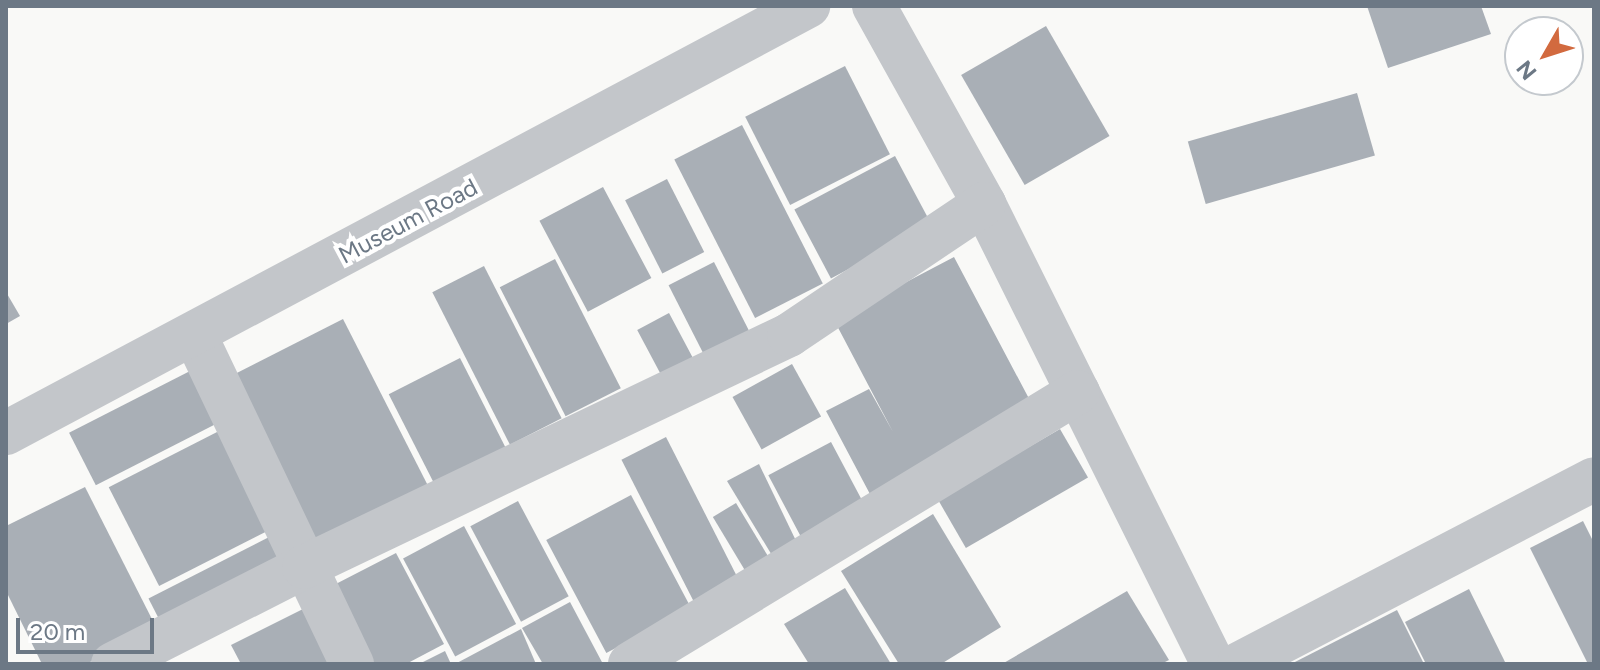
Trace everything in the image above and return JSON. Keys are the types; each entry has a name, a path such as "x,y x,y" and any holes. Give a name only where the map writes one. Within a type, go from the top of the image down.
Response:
{"street":[{"name":"Museum Road","path":"6,433 808,6"},
{"path":"874,6 984,204 1212,661 1594,479"},
{"path":"113,664 304,567 789,335 984,204"},
{"path":"195,335 352,664"},
{"path":"630,664 1078,392"}],"building":[{"path":"1367,6 1481,6 1491,34 1388,68"},
{"path":"1046,26 1110,136 1025,185 961,75"},
{"path":"845,66 890,154 790,205 745,117"},
{"path":"1357,93 1375,155 1206,204 1188,142"},
{"path":"742,125 823,284 755,318 674,160"},
{"path":"895,156 932,225 831,278 794,210"},
{"path":"667,179 704,252 662,273 625,200"},
{"path":"603,187 651,278 588,312 539,221"},
{"path":"954,257 1035,410 871,496 826,411 869,389 893,432 834,320"},
{"path":"555,259 621,388 566,416 500,287"},
{"path":"714,262 750,333 705,356 669,285"},
{"path":"484,266 562,418 510,445 432,292"},
{"path":"6,292 20,316 6,324"},
{"path":"669,313 699,370 667,386 637,330"},
{"path":"343,319 433,496 319,554 229,377"},
{"path":"460,358 506,449 435,485 389,394"},
{"path":"792,364 821,416 762,449 733,397"},
{"path":"192,370 219,423 96,485 69,433"},
{"path":"1060,429 1088,477 966,548 938,500"},
{"path":"221,430 271,529 159,586 109,487"},
{"path":"666,437 740,583 696,606 621,460"},
{"path":"831,442 865,506 802,539 768,475"},
{"path":"759,464 799,547 776,562 727,481"},
{"path":"85,487 157,629 86,664 42,664 6,591 6,526"},
{"path":"631,495 691,608 606,653 546,540"},
{"path":"518,501 569,596 521,622 470,526"},
{"path":"736,503 771,561 748,575 713,517"},
{"path":"933,514 1001,627 941,664 899,664 841,571"},
{"path":"1583,521 1594,543 1594,661 1588,664 1530,548"},
{"path":"464,526 516,624 455,656 403,558"},
{"path":"275,534 289,562 163,626 148,598"},
{"path":"396,553 444,644 406,664 368,664 328,588"},
{"path":"845,588 891,664 809,664 784,624"},
{"path":"1469,589 1506,664 1426,664 1405,622"},
{"path":"1127,591 1169,660 1161,664 1002,664"},
{"path":"570,602 603,664 543,664 522,628"},
{"path":"315,603 345,664 241,664 231,645"},
{"path":"1397,610 1424,664 1291,664"},
{"path":"521,629 536,664 455,664"},
{"path":"445,651 451,664 419,664"}]}
